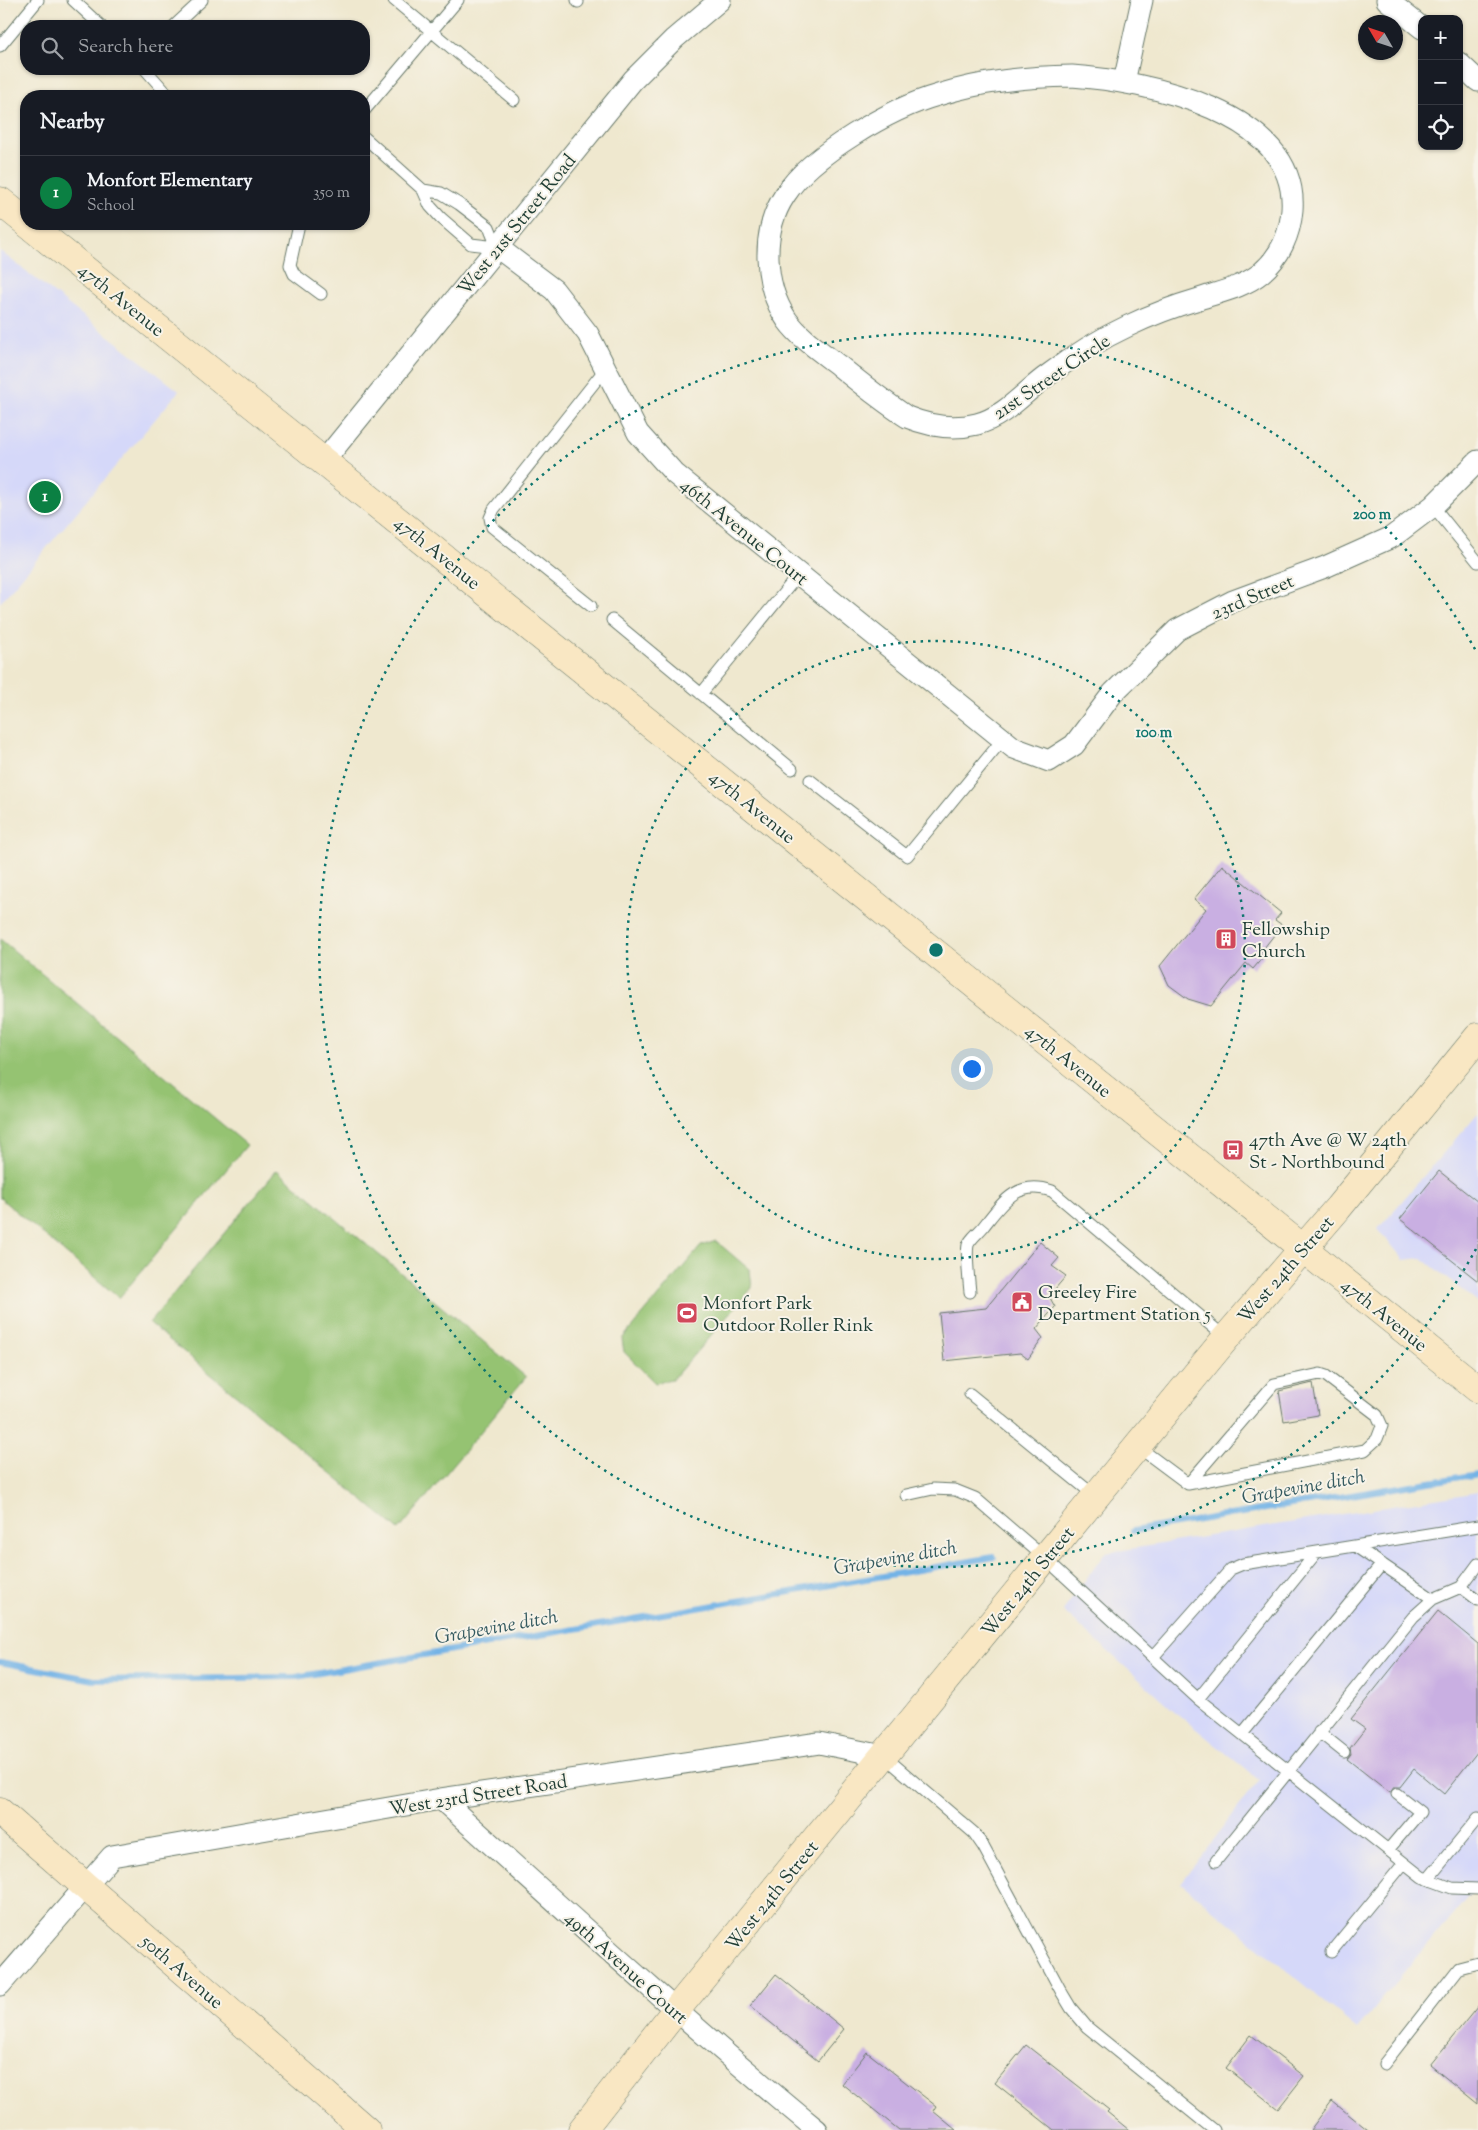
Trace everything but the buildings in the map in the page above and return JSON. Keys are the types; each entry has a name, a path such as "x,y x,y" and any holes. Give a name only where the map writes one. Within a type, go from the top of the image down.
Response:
{"street":[{"name":"West 21st Street Road","path":"324,461 633,80 674,39 720,0"},
{"path":"1124,82 1142,0"},
{"path":"1387,0 1418,25"},
{"path":"1463,66 1478,82"},
{"name":"21st Street Circle","path":"1072,76 1124,82 1162,91 1212,109 1250,130 1267,142 1280,158 1289,177 1293,199 1291,222 1277,256 1261,272 1240,286 1168,309 1128,326 1083,351 1047,375 1000,414 976,424 954,427 923,424 907,417 804,339 787,320 773,288 768,267 768,249 776,213 785,195 798,178 816,162 893,112 936,95 981,83 1023,78 1072,76"},
{"name":"47th Avenue","path":"0,201 20,217"},
{"name":"47th Avenue","path":"36,230 1478,1389"},
{"name":"46th Avenue Court","path":"497,247 554,290 588,334 638,432 675,474 1014,748 1049,761"},
{"name":"23rd Street","path":"1049,761 1074,746 1113,693 1177,630 1233,601 1326,567 1392,537 1432,506 1478,461"},
{"name":"West 24th Street","path":"582,2130 676,2010 1045,1558 1226,1338 1338,1208 1478,1037"},
{"name":"West 23rd Street Road","path":"0,1985 112,1856 441,1799 819,1743 884,1756"},
{"name":"49th Avenue Court","path":"441,1799 676,2010 750,2075 817,2130"},
{"name":"50th Avenue","path":"0,1812 366,2130"}],"lane":[{"path":"21,20 38,0"},
{"path":"73,0 95,20"},
{"path":"180,20 202,0"},
{"path":"394,0 514,100"},
{"path":"370,104 458,0"},
{"path":"0,46 20,22"},
{"path":"150,75 164,90"},
{"path":"370,142 422,190 430,206 471,244 497,247 489,227 467,210 441,193 422,190"},
{"path":"298,230 290,265 294,274 321,294"},
{"path":"591,606 492,527 490,518 494,509 606,368"},
{"path":"1432,506 1478,562"},
{"path":"701,694 799,574"},
{"path":"612,620 792,769"},
{"path":"810,780 907,856 1003,739"},
{"path":"970,1292 968,1245 1001,1204 1014,1193 1028,1187 1040,1186 1052,1190 1226,1338"},
{"path":"1137,1446 1188,1484 1365,1450 1377,1439 1382,1426 1377,1415 1326,1376 1320,1374 1274,1384 1188,1484"},
{"path":"970,1394 1096,1496"},
{"path":"906,1495 933,1489 955,1490 975,1498 1045,1558 1198,1699 1422,1877 1452,1888 1478,1889"},
{"path":"1153,1657 1231,1569 1243,1564 1478,1526"},
{"path":"1355,1546 1433,1599"},
{"path":"1198,1699 1316,1553"},
{"path":"1242,1734 1382,1564"},
{"path":"1216,1860 1413,1617 1433,1599 1461,1587 1478,1564"},
{"path":"1461,1587 1478,1600"},
{"path":"1319,1732 1344,1752"},
{"path":"884,1756 974,1832 1062,1993 1071,2008 1087,2027 1214,2130"},
{"path":"1388,1850 1420,1812 1397,1794"},
{"path":"1428,1879 1478,1818"},
{"path":"1331,1952 1404,1863"},
{"path":"1384,2064 1459,1968 1478,1963"}],"shaded area":[{"path":"0,251 179,391 0,603"},
{"path":"1478,1113 1478,1303 1422,1258 1404,1260 1378,1229"},
{"path":"1478,1492 1478,1885 1357,2029 1181,1883 1259,1780 1180,1716 1063,1611 1105,1553"}],"green space":[{"path":"0,939 247,1145 119,1298 0,1198"},
{"path":"277,1170 526,1377 399,1530 149,1323"},
{"name":"Monfort Park Outdoor Roller Rink","path":"716,1241 750,1270 752,1288 672,1380 655,1383 624,1352 622,1339 701,1246"}],"waterway":[{"name":"Grapevine ditch","path":"1133,1531 1478,1474"},
{"name":"Grapevine ditch","path":"0,1662 94,1680 296,1677 994,1557"}],"place":[{"name":"Monfort Elementary","path":"45,497"},
{"name":"Fellowship Church","path":"1226,939"},
{"name":"47th Ave @ W 24th St - Northbound","path":"1233,1150"},
{"name":"Greeley Fire Department Station 5","path":"1022,1302"},
{"name":"Monfort Park Outdoor Roller Rink","path":"687,1313"}]}
